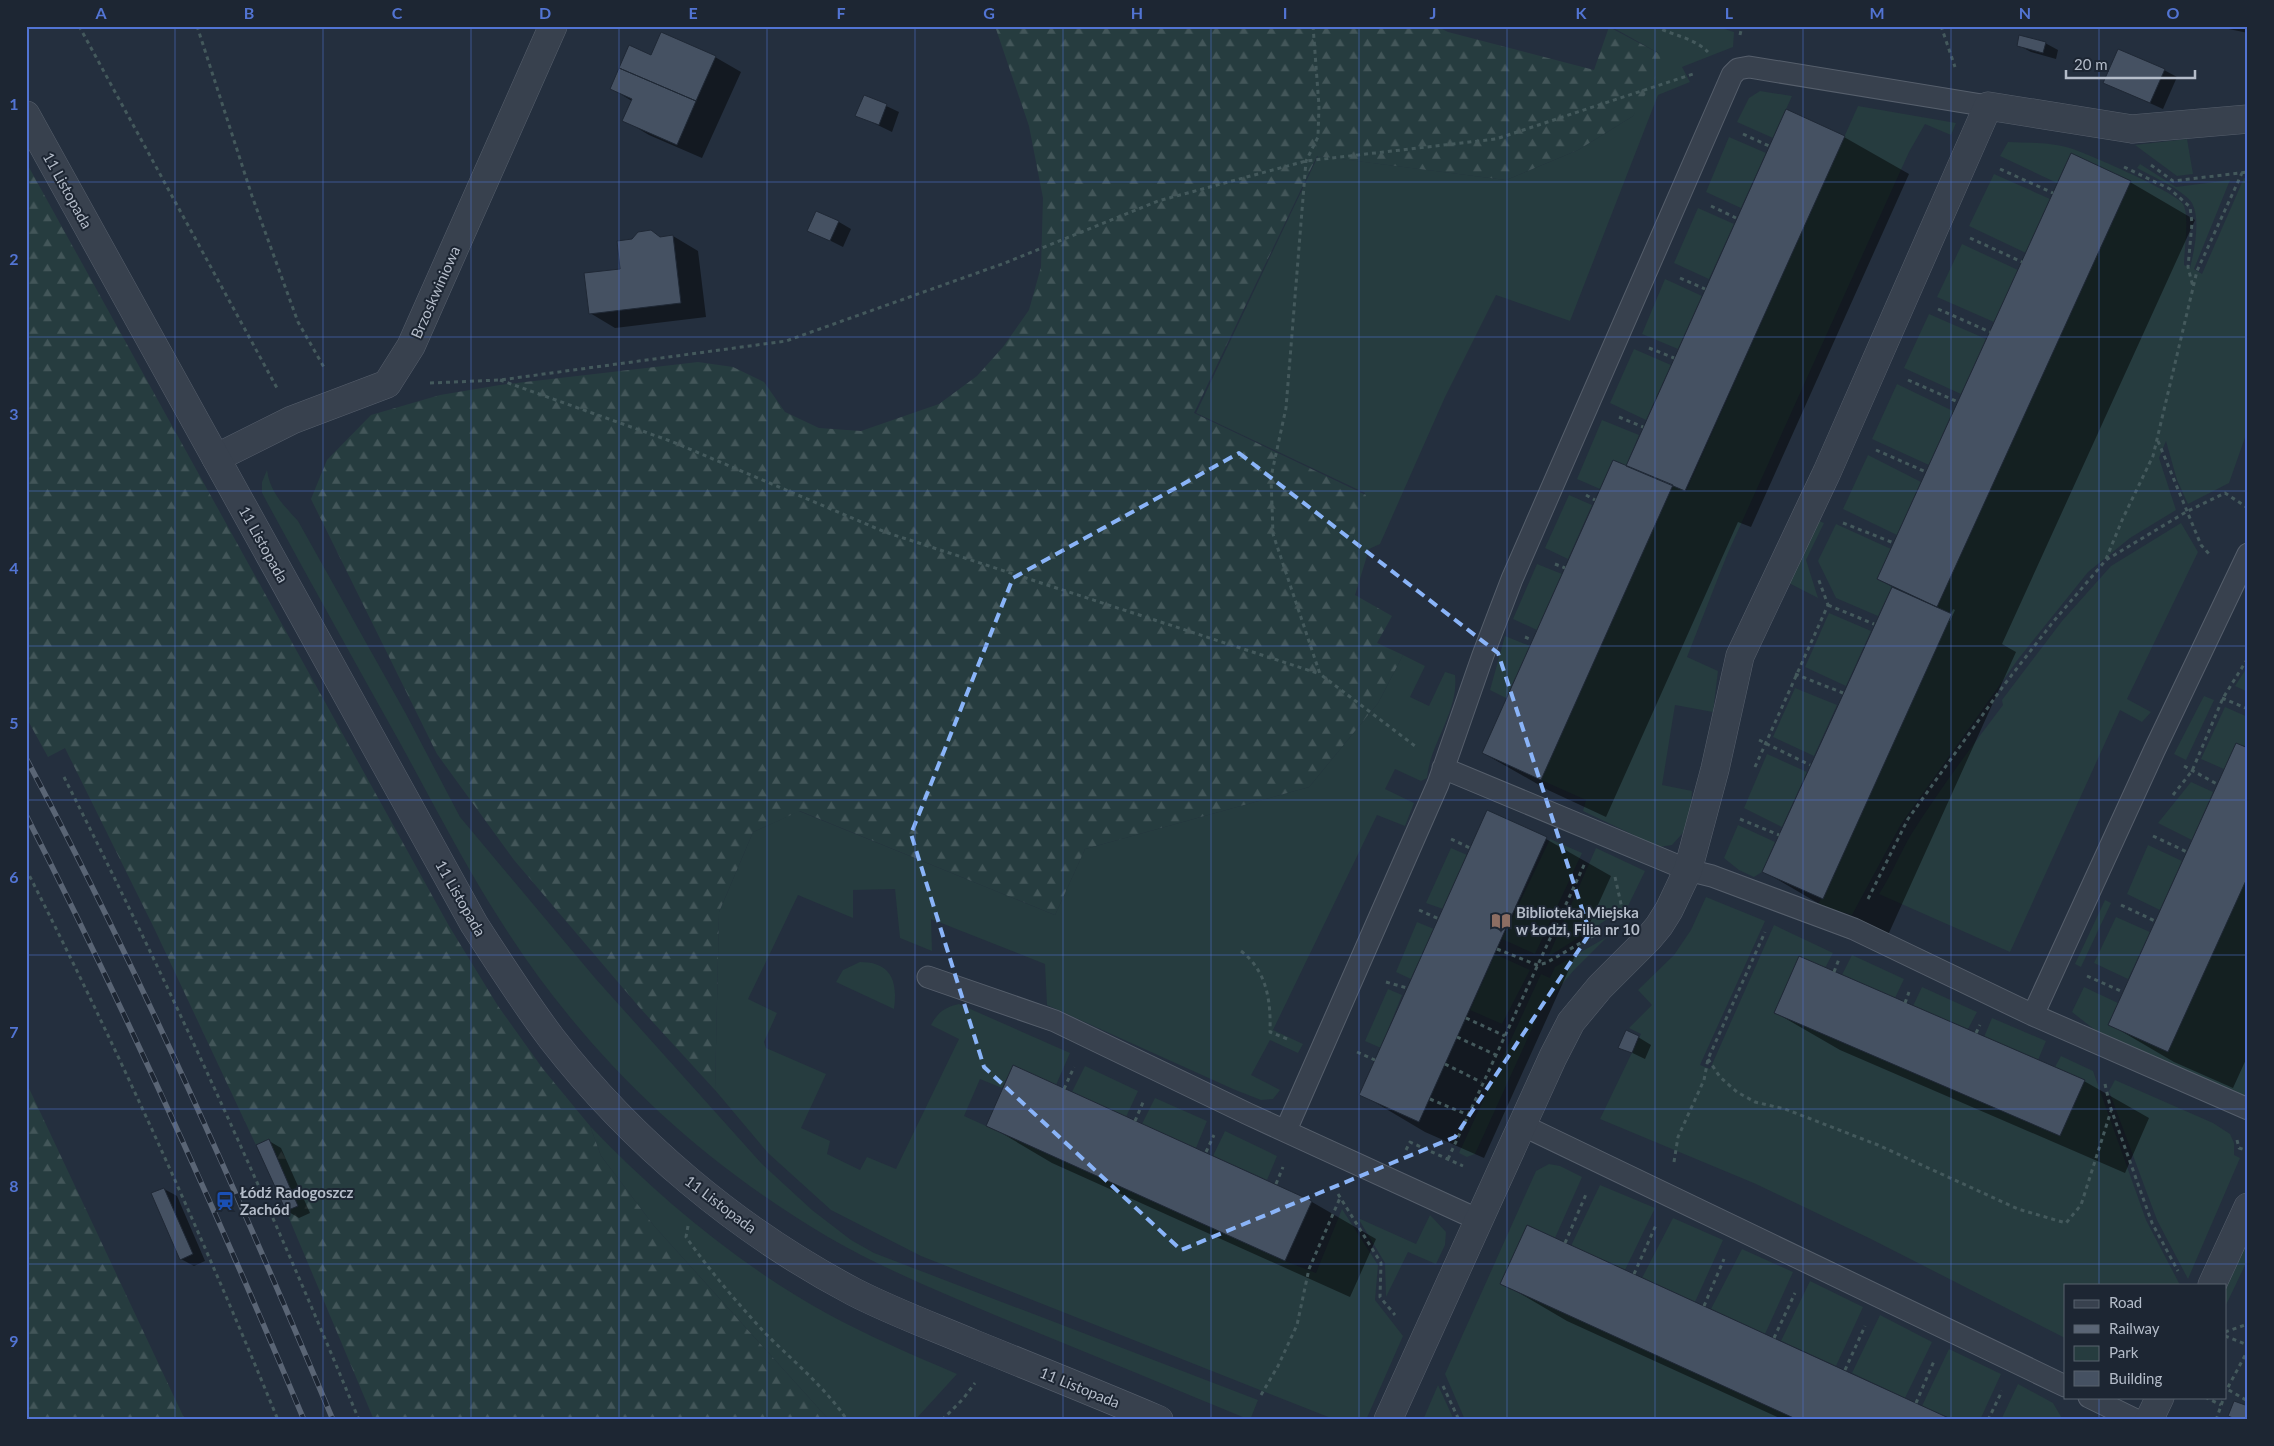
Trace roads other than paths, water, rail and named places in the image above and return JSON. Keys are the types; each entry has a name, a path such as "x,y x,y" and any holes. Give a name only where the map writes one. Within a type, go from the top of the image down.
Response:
{"street":[{"name":"Brzoskwiniowa","path":"216,458 292,420 387,384 411,346 553,26"},
{"path":"1388,1420 1522,1125 1572,1022 1600,987 1649,938 1669,910 1688,870 1740,656 1810,508 1988,106 2132,129 2248,119"},
{"name":"11 Listopada","path":"26,115 474,924 509,980 553,1039 592,1086 656,1151 706,1193 758,1232 853,1291 906,1316 1159,1420"},
{"path":"2212,1284 2248,1207"},
{"path":"2149,1420 2160,1398"}],"lane":[{"path":"1286,1130 1438,784 1512,578 1732,75 1738,69 1749,67 1988,106"},
{"path":"2033,1015 2248,554"},
{"path":"1443,768 1688,870 1854,929 2033,1015 2248,1109"},
{"path":"928,977 1055,1021 1248,1114 1479,1220"},
{"path":"1522,1125 2064,1386"},
{"path":"2091,1398 2136,1420"}],"railway":[{"path":"26,758 109,921 187,1086 225,1169 333,1420"},
{"path":"26,815 100,964 171,1115 304,1420"}],"place":[{"name":"Biblioteka Miejska w Łodzi, Filia nr 10","path":"1501,921"},
{"name":"Łódź Radogoszcz Zachód","path":"225,1201"}]}
